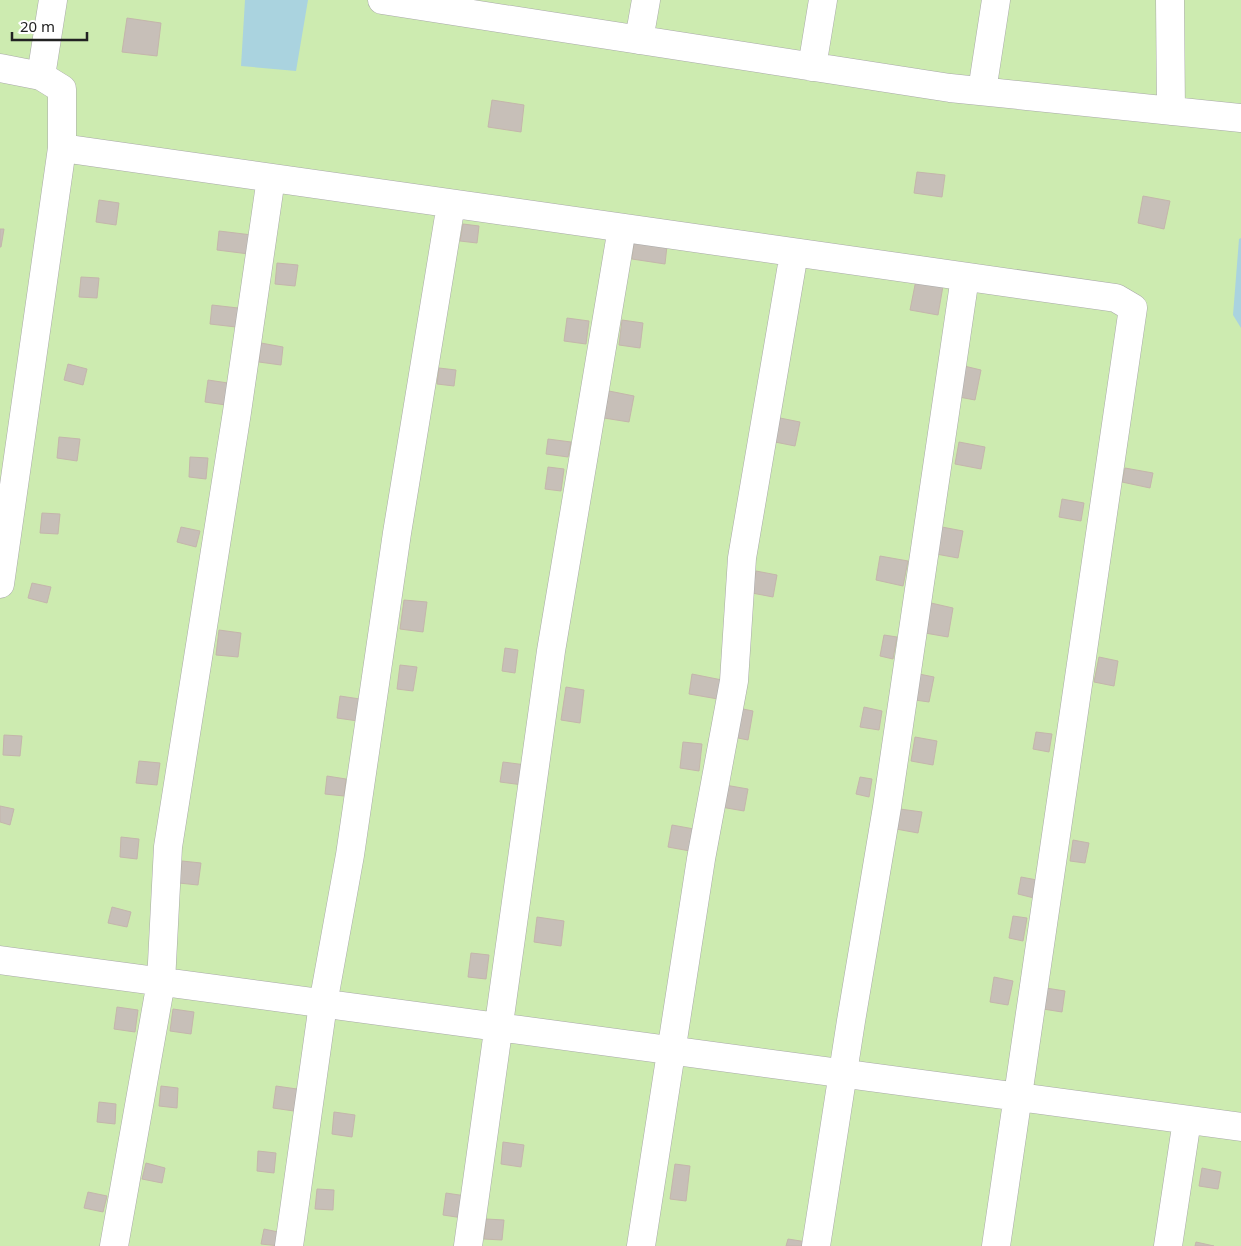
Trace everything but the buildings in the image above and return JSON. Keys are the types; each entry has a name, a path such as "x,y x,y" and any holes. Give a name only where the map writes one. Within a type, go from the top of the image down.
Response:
{"lane":[{"path":"41,76 53,0"},
{"path":"382,0 462,6 639,40 982,91 1241,118"},
{"path":"639,40 646,0"},
{"path":"812,66 823,0"},
{"path":"982,91 996,0"},
{"path":"1170,0 1171,111"},
{"path":"0,68 41,76 62,89 62,148 0,584"},
{"path":"62,148 1116,298 1133,308 996,1246"},
{"path":"114,1246 161,982 168,847 235,422 271,178"},
{"path":"289,1246 323,1004 350,855 397,532 452,204"},
{"path":"468,1246 500,1028 551,651 622,228"},
{"path":"642,1246 670,1051 701,859 734,681 742,558 794,253"},
{"path":"816,1246 887,807 965,277"},
{"path":"0,960 1241,1127"},
{"path":"1168,1246 1187,1120"}],"green space":[{"path":"0,0 1241,0 1241,1246 0,1246"}],"water":[{"path":"245,0 308,0 296,71 241,66"},
{"path":"1241,238 1241,328 1233,315 1239,239"}]}
